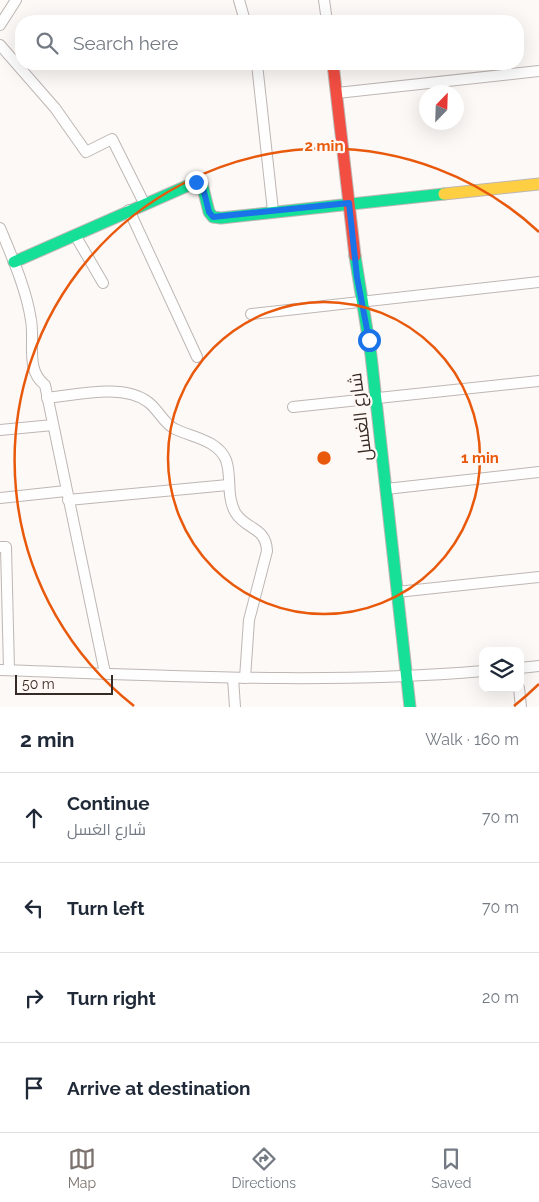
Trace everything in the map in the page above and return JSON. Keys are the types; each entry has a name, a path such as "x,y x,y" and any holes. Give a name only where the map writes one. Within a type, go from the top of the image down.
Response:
{"street":[{"path":"0,25 16,0"},
{"path":"239,0 243,15"},
{"path":"324,0 326,15"},
{"path":"0,45 15,62"},
{"path":"22,70 55,108 86,152 112,139 144,204"},
{"path":"258,70 273,211"},
{"name":"شارع الغسل","path":"334,70 349,203 375,397 410,707"},
{"path":"337,93 539,71"},
{"path":"14,262 196,182 202,184 209,212 213,217 539,184"},
{"path":"129,210 198,357"},
{"path":"0,228 14,262 31,320 33,370 37,380 45,385 105,673"},
{"path":"75,235 103,283"},
{"path":"251,314 539,282"},
{"path":"293,407 539,381"},
{"path":"47,398 122,391 136,394 149,402 172,428 219,449 226,460 230,502 236,514 262,533 266,542 267,551 249,620 245,678"},
{"path":"0,430 53,426"},
{"path":"386,489 539,472"},
{"path":"0,498 228,485"},
{"path":"0,547 6,547 4,670 233,678 406,678 479,671"},
{"path":"397,592 539,577"},
{"path":"524,668 539,666"},
{"path":"233,678 235,707"},
{"path":"519,692 521,707"}],"traffic: fast":[{"path":"14,262 196,182 202,184 209,212 213,217 221,218 444,194"},
{"path":"355,256 371,355 410,707"}],"traffic: slow":[{"path":"444,194 539,184"}],"traffic: jam":[{"path":"334,70 355,256"}],"route":[{"path":"196,182 202,184 209,212 213,217 220,218 349,203 357,277 369,340"}]}
